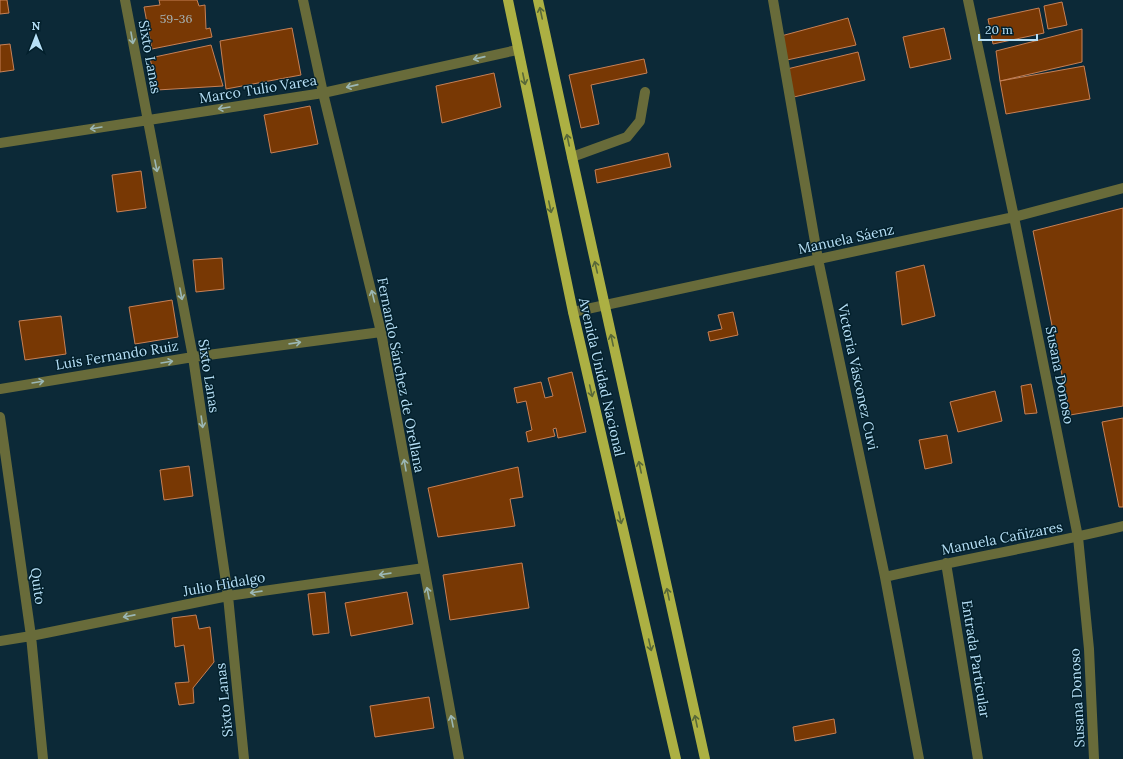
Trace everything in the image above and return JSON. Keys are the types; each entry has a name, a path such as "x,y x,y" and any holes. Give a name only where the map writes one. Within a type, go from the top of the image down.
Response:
{"main road":[{"name":"Avenida Unidad Nacional","path":"508,0 517,50 573,312 676,759"},
{"name":"Avenida Unidad Nacional","path":"538,0 704,759"}],"street":[{"name":"Sixto Lanas","path":"125,0 193,357 228,596 244,759"},
{"name":"Fernando Sánchez de Orellana","path":"303,0 381,332 459,759"},
{"name":"Victoria Vásconez Cuvi","path":"773,0 818,259 886,577 919,759"},
{"name":"Susana Donoso","path":"968,0 1014,217 1078,537 1089,648 1094,759"},
{"name":"Marco Tulio Varea","path":"0,143 324,93 517,50"},
{"path":"572,157 627,137 640,121 645,92"},
{"name":"Manuela Sáenz","path":"573,312 1014,217 1123,188"},
{"name":"Luis Fernando Ruiz","path":"0,389 193,357 381,332"},
{"name":"Quito","path":"0,417 31,636 43,759"},
{"name":"Manuela Cañizares","path":"886,577 946,563 1078,537 1123,526"},
{"name":"Entrada Particular","path":"946,563 978,759"},
{"name":"Julio Hidalgo","path":"0,641 228,596 424,568"}],"building":[{"path":"0,0 7,0 9,13 0,14"},
{"path":"159,0 197,0 199,6 205,5 206,29 210,28 212,37 152,49 144,7 160,5"},
{"path":"1062,2 1067,25 1048,29 1044,6"},
{"path":"1039,8 1044,33 993,44 988,19"},
{"path":"848,18 856,45 787,60 781,36"},
{"path":"292,28 301,75 226,89 220,41"},
{"path":"944,28 951,59 910,68 903,37"},
{"path":"1082,29 1082,62 1000,81 996,51"},
{"path":"10,44 14,70 0,72 0,45"},
{"path":"211,45 223,86 157,90 150,58"},
{"path":"858,52 865,80 794,97 787,69"},
{"path":"644,59 647,73 591,85 599,124 581,128 569,75"},
{"path":"1084,66 1090,99 1006,114 1000,81"},
{"path":"494,73 501,107 442,123 436,86"},
{"path":"310,106 318,144 271,153 264,115"},
{"path":"668,153 671,167 597,183 595,170"},
{"path":"141,171 146,208 117,212 112,175"},
{"path":"1123,208 1123,406 1070,415 1033,231"},
{"path":"222,258 224,289 196,292 193,260"},
{"path":"924,265 935,316 902,325 896,272"},
{"path":"172,300 178,337 135,344 129,307"},
{"path":"733,312 738,335 710,341 708,332 722,329 718,315"},
{"path":"61,316 66,354 25,360 19,321"},
{"path":"572,372 586,432 558,438 556,428 553,429 555,436 528,442 526,432 532,430 526,401 517,403 514,388 541,382 545,398 553,396 548,378"},
{"path":"1031,384 1037,413 1025,414 1021,386"},
{"path":"995,391 1002,421 958,432 950,402"},
{"path":"1123,418 1123,507 1119,507 1102,422"},
{"path":"947,435 952,463 925,469 919,440"},
{"path":"189,466 193,496 164,500 160,470"},
{"path":"518,467 523,497 510,499 515,526 438,537 428,488"},
{"path":"522,563 529,608 450,620 443,575"},
{"path":"325,592 329,633 313,635 308,594"},
{"path":"407,592 413,624 351,636 345,603"},
{"path":"196,615 199,629 210,627 214,662 193,688 194,703 179,705 175,683 189,682 184,645 175,647 172,618"},
{"path":"429,697 434,728 375,737 370,706"},
{"path":"834,719 836,733 795,741 793,727"}]}
